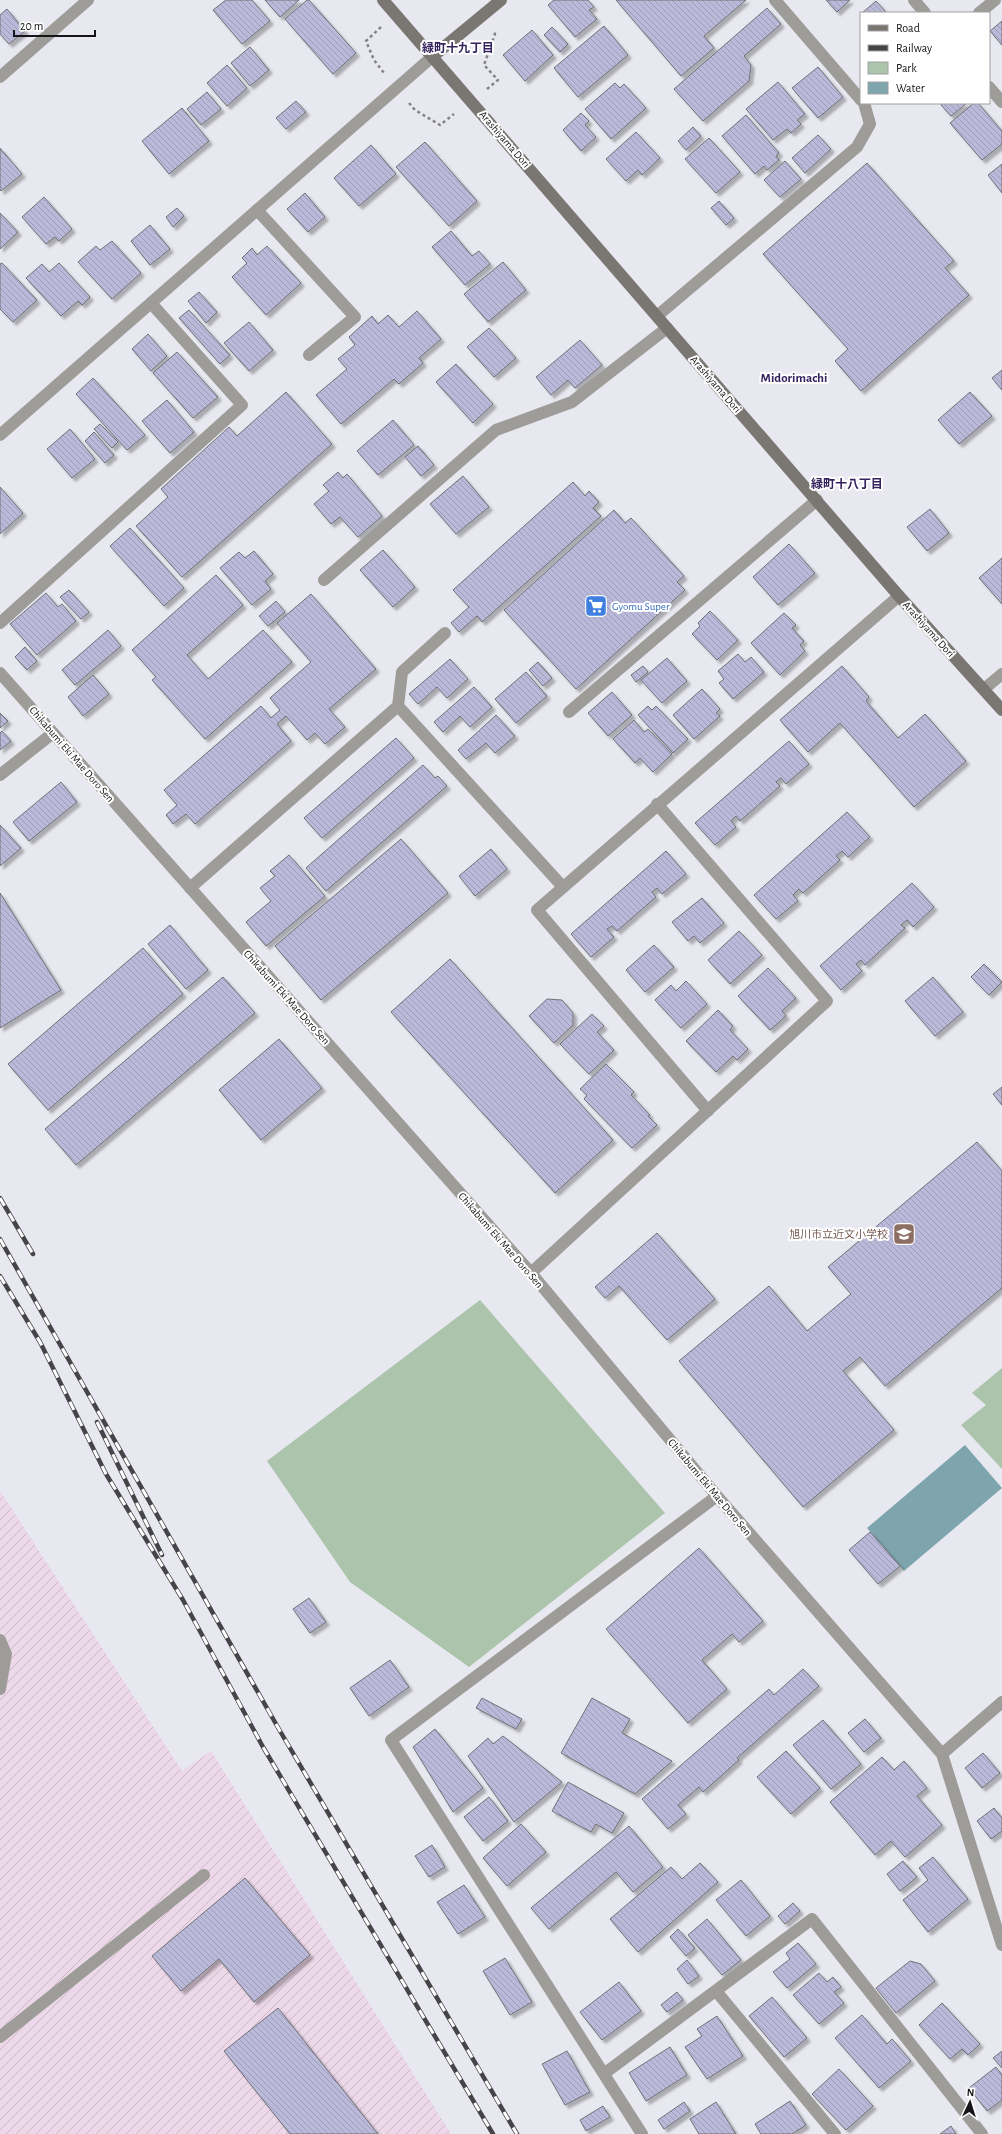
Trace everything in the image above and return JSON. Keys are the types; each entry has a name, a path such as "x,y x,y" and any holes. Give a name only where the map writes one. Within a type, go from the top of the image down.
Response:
{"street":[{"path":"0,77 88,0"},
{"name":"Arashiyama Dori","path":"383,0 900,596 1002,710"},
{"path":"0,435 432,57 501,0"},
{"path":"775,0 860,99"},
{"path":"914,0 924,12"},
{"path":"980,12 995,0"},
{"path":"990,88 1002,102"},
{"path":"657,316 858,147 870,124 864,104"},
{"path":"257,210 355,317 308,355"},
{"path":"0,623 242,405 150,303"},
{"path":"324,580 496,430 572,402 668,328"},
{"path":"569,712 817,500"},
{"path":"708,1111 537,910 657,804 900,596"},
{"path":"190,888 398,706 402,672 446,633"},
{"name":"Chikabumi Eki Mae Doro Sen","path":"0,673 531,1273 716,1496 942,1754"},
{"path":"984,689 1002,674"},
{"path":"398,706 563,887"},
{"path":"0,775 53,733"},
{"path":"531,1273 827,1001 657,804"},
{"path":"642,2134 605,2073 391,1740 716,1496"},
{"path":"0,1640 6,1654 0,1689"},
{"path":"1002,1702 942,1754 1002,1945"},
{"path":"0,2037 204,1875"},
{"path":"605,2073 812,1919 982,2134"},
{"path":"716,1991 835,2134"}],"shaded area":[{"path":"0,1491 182,1771 211,1751 451,2134 0,2134"}],"green space":[{"path":"480,1300 665,1513 469,1667 350,1582 267,1461"},
{"path":"1002,1368 1002,1469 961,1425 986,1405 972,1393"}],"water":[{"path":"965,1445 1002,1488 904,1571 867,1528"}],"building":[{"path":"226,0 252,0 270,21 242,44 213,10"},
{"path":"265,0 299,0 280,17"},
{"path":"307,0 309,0 356,53 333,74 285,19"},
{"path":"554,0 588,0 594,7 589,10 597,19 575,37 548,5"},
{"path":"616,0 746,0 704,36 714,48 681,76"},
{"path":"826,0 850,0 837,12"},
{"path":"876,1 885,11 884,12 863,12"},
{"path":"767,8 781,24 744,56 751,65 749,81 703,121 674,89"},
{"path":"7,9 25,31 9,44 0,34 0,15"},
{"path":"1002,21 1002,45 990,31"},
{"path":"604,26 628,55 578,97 554,68"},
{"path":"552,27 568,44 560,52 544,35"},
{"path":"532,30 553,55 525,81 503,55"},
{"path":"250,47 269,70 250,86 231,63"},
{"path":"227,65 247,88 227,106 207,83"},
{"path":"818,67 843,97 818,118 792,88"},
{"path":"778,82 805,114 797,120 801,124 791,133 787,129 773,140 746,109"},
{"path":"615,83 620,88 624,84 646,108 611,139 585,109"},
{"path":"207,92 221,109 201,125 187,109"},
{"path":"296,101 306,112 286,129 276,118"},
{"path":"942,104 966,104 951,116 941,105"},
{"path":"973,104 979,104 1002,131 1002,144 982,160 950,123"},
{"path":"182,108 209,141 169,174 142,141"},
{"path":"581,113 589,121 585,125 596,137 581,151 563,130"},
{"path":"746,115 779,153 776,156 779,160 767,170 764,166 755,174 722,136"},
{"path":"693,127 701,136 686,150 678,141"},
{"path":"636,132 660,158 642,175 638,170 626,181 606,159"},
{"path":"818,135 831,149 805,173 792,158"},
{"path":"709,138 740,172 716,193 685,159"},
{"path":"425,142 477,201 449,226 396,167"},
{"path":"371,145 396,174 359,206 334,178"},
{"path":"0,148 22,174 1,191 0,190"},
{"path":"785,161 801,179 780,197 764,180"},
{"path":"867,163 954,261 945,268 969,295 861,391 835,361 848,349 763,254"},
{"path":"1002,164 1002,193 988,175"},
{"path":"305,193 325,217 308,232 287,209"},
{"path":"44,197 72,229 59,241 55,237 46,244 22,217"},
{"path":"719,201 734,218 726,225 711,208"},
{"path":"177,208 184,216 173,227 166,217"},
{"path":"0,213 18,232 0,249"},
{"path":"150,225 170,249 150,265 131,241"},
{"path":"451,231 472,256 479,251 490,264 465,285 432,247"},
{"path":"112,241 141,273 112,299 78,262 96,246 100,250"},
{"path":"267,246 301,283 266,315 232,277 247,263 242,258 252,248 257,255"},
{"path":"503,262 526,290 488,322 464,294"},
{"path":"2,263 37,300 13,322 0,309 0,264"},
{"path":"59,263 90,297 82,305 78,301 61,316 26,278 42,264 49,272"},
{"path":"199,292 217,312 206,323 188,301"},
{"path":"189,310 230,355 220,364 179,318"},
{"path":"417,311 441,339 419,358 423,363 399,384 394,379 341,424 316,395 347,369 338,359 355,345 349,337 372,316 378,324 388,315 399,327"},
{"path":"249,322 273,350 249,371 224,343"},
{"path":"489,328 516,358 494,377 467,347"},
{"path":"148,334 167,356 151,371 132,349"},
{"path":"580,340 602,365 575,388 568,380 551,395 536,377"},
{"path":"177,352 218,397 193,418 153,373"},
{"path":"456,364 493,404 473,423 436,382"},
{"path":"1002,370 1002,390 992,378"},
{"path":"93,378 145,435 127,450 76,394"},
{"path":"286,392 332,444 182,577 136,526 168,497 161,489 229,427 237,436"},
{"path":"970,392 992,416 959,444 938,420"},
{"path":"167,400 194,432 170,453 142,421"},
{"path":"393,420 414,445 378,475 357,451"},
{"path":"100,424 118,442 112,448 94,429"},
{"path":"70,429 95,459 72,478 47,449"},
{"path":"94,432 114,455 105,463 85,441"},
{"path":"418,446 434,465 421,476 405,457"},
{"path":"338,472 343,478 347,474 382,516 358,537 340,517 331,524 314,504 329,491 323,485"},
{"path":"463,476 489,507 456,534 430,504"},
{"path":"573,482 585,496 589,491 599,502 593,508 601,516 482,622 477,616 459,632 451,623 469,607 453,590"},
{"path":"0,487 23,513 0,534"},
{"path":"930,509 949,533 927,551 907,527"},
{"path":"614,510 625,523 631,518 684,576 677,582 685,590 576,689 504,610"},
{"path":"130,528 184,588 164,606 110,546"},
{"path":"789,544 815,573 778,605 753,577"},
{"path":"383,550 415,587 393,607 360,570"},
{"path":"254,551 273,574 265,581 271,589 252,605 220,568 239,552 245,558"},
{"path":"1002,558 1002,604 979,578"},
{"path":"216,575 243,605 187,655 208,679 263,630 292,662 205,739 152,680 156,677 132,650"},
{"path":"69,590 89,612 81,619 60,597"},
{"path":"46,593 58,607 62,604 76,621 37,655 10,624"},
{"path":"311,594 376,669 329,709 345,727 325,744 315,733 307,740 286,716 277,724 291,741 195,824 186,814 173,824 166,815 177,805 164,790 261,706 271,718 280,710 270,698 311,662 277,623"},
{"path":"276,601 285,612 268,626 259,616"},
{"path":"710,611 738,640 717,660 692,634 700,626 698,623"},
{"path":"784,613 796,625 792,628 804,641 800,645 805,651 780,675 751,643"},
{"path":"108,630 121,646 75,685 62,670"},
{"path":"25,647 37,661 27,670 15,657"},
{"path":"738,654 745,662 751,657 764,672 733,699 719,683 724,679 718,671"},
{"path":"667,658 687,681 662,703 641,680"},
{"path":"450,659 468,679 447,698 437,687 418,704 409,694"},
{"path":"538,662 552,678 543,686 529,670"},
{"path":"643,666 648,672 636,682 631,675"},
{"path":"842,666 869,697 866,701 898,738 925,714 966,761 914,807 840,723 808,752 780,720"},
{"path":"526,672 547,696 516,723 495,699"},
{"path":"93,675 109,694 83,716 68,697"},
{"path":"474,687 492,707 470,727 460,716 443,732 434,722"},
{"path":"702,689 720,709 716,713 720,716 694,739 673,715"},
{"path":"612,692 632,715 608,736 588,713"},
{"path":"648,706 652,710 656,706 688,739 673,753 638,715"},
{"path":"0,713 8,721 0,728"},
{"path":"496,715 515,736 495,753 486,743 466,759 458,750"},
{"path":"634,720 644,732 648,729 672,754 653,772 640,758 635,763 613,739"},
{"path":"2,731 11,741 0,750 0,733"},
{"path":"396,738 414,758 322,838 304,818"},
{"path":"789,741 809,764 786,784 781,778 776,782 780,786 740,821 736,816 731,821 736,827 715,845 695,823"},
{"path":"423,765 435,778 438,776 447,786 326,891 306,868"},
{"path":"61,782 77,802 29,841 13,822"},
{"path":"847,812 870,837 848,857 842,851 836,856 840,860 803,893 799,889 793,895 798,901 776,919 754,895"},
{"path":"0,825 21,848 0,866"},
{"path":"401,839 448,893 321,1000 275,946"},
{"path":"491,849 507,869 475,896 459,876"},
{"path":"666,851 686,874 662,894 657,888 652,892 656,897 617,931 612,926 607,929 614,937 591,957 571,934"},
{"path":"289,855 325,896 266,946 246,922 271,901 260,888 275,876 270,871"},
{"path":"912,883 934,907 913,927 907,920 901,925 905,928 865,965 861,960 856,964 862,971 841,990 820,966"},
{"path":"0,893 61,990 0,1028"},
{"path":"702,898 724,923 700,943 694,936 688,941 672,922"},
{"path":"170,925 208,970 186,989 148,944"},
{"path":"739,931 762,955 730,984 708,960"},
{"path":"654,945 674,967 645,992 626,970"},
{"path":"143,948 183,994 48,1110 8,1064"},
{"path":"450,959 613,1140 555,1193 391,1012"},
{"path":"984,964 1002,982 989,995 971,977"},
{"path":"768,968 796,998 782,1011 786,1016 770,1030 738,996"},
{"path":"223,977 255,1013 76,1165 45,1129"},
{"path":"933,977 963,1012 935,1036 905,1001"},
{"path":"686,981 707,1004 681,1028 655,1000 671,985 676,991"},
{"path":"547,999 562,1000 573,1013 573,1025 554,1043 529,1016"},
{"path":"718,1010 733,1026 730,1030 748,1049 737,1060 733,1056 716,1072 686,1041"},
{"path":"592,1014 604,1026 597,1032 614,1050 589,1074 560,1044"},
{"path":"279,1039 322,1088 261,1140 219,1090"},
{"path":"606,1064 634,1092 631,1095 650,1115 648,1116 657,1125 632,1148 584,1099 587,1095 580,1089"},
{"path":"1002,1087 1002,1105 993,1094"},
{"path":"977,1142 1002,1171 1002,1288 885,1386 860,1357 843,1371 894,1430 803,1507 679,1361 769,1286 807,1331 851,1294 828,1267"},
{"path":"657,1233 715,1299 667,1340 619,1286 605,1298 595,1287"},
{"path":"870,1532 900,1566 878,1584 849,1550"},
{"path":"699,1548 763,1621 739,1642 732,1634 702,1660 727,1689 688,1723 606,1629"},
{"path":"309,1598 326,1622 310,1633 293,1609"},
{"path":"390,1660 409,1687 369,1716 350,1688"},
{"path":"803,1669 819,1686 737,1758 739,1760 703,1792 699,1787 678,1805 686,1814 668,1829 642,1799 769,1689 774,1695"},
{"path":"482,1698 522,1719 516,1729 476,1708"},
{"path":"592,1698 630,1719 622,1733 672,1761 635,1794 561,1753"},
{"path":"865,1719 881,1738 864,1752 848,1733"},
{"path":"823,1720 861,1764 831,1789 793,1745"},
{"path":"435,1729 483,1788 453,1812 413,1747"},
{"path":"503,1736 562,1782 514,1822 468,1756 488,1738 493,1744"},
{"path":"786,1751 820,1788 791,1814 757,1777"},
{"path":"983,1753 1000,1773 982,1788 965,1768"},
{"path":"882,1757 894,1770 904,1761 927,1788 917,1796 942,1825 905,1857 891,1841 875,1855 830,1802"},
{"path":"568,1782 624,1813 612,1833 596,1824 591,1832 552,1811"},
{"path":"489,1797 508,1821 483,1841 464,1817"},
{"path":"994,1808 1002,1818 1002,1831 991,1839 977,1821"},
{"path":"521,1824 546,1852 507,1886 483,1858"},
{"path":"629,1826 663,1867 633,1892 616,1872 549,1929 531,1908"},
{"path":"432,1845 445,1867 429,1877 415,1856"},
{"path":"933,1857 968,1899 928,1932 903,1900 928,1880 919,1868"},
{"path":"903,1861 917,1877 900,1891 887,1874"},
{"path":"700,1863 718,1882 638,1952 610,1919 671,1867 682,1879"},
{"path":"245,1878 310,1955 254,2002 219,1959 181,1991 152,1956"},
{"path":"741,1880 770,1916 746,1936 716,1900"},
{"path":"464,1885 485,1917 458,1934 437,1902"},
{"path":"793,1903 800,1911 785,1924 778,1916"},
{"path":"707,1919 741,1960 722,1975 688,1935"},
{"path":"678,1929 695,1948 686,1956 670,1937"},
{"path":"798,1943 816,1964 787,1988 773,1972 790,1959 786,1953"},
{"path":"505,1958 532,2002 510,2015 483,1971"},
{"path":"687,1960 699,1976 688,1984 677,1969"},
{"path":"910,1961 921,1964 935,1981 896,2013 876,1988"},
{"path":"819,1973 827,1982 833,1977 841,1987 834,1992 844,2003 819,2024 793,1995"},
{"path":"619,1982 641,2011 602,2040 580,2012"},
{"path":"677,1992 683,2000 667,2012 661,2005"},
{"path":"772,1997 807,2038 784,2057 749,2016"},
{"path":"942,2003 980,2044 968,2055 962,2049 950,2059 919,2025"},
{"path":"278,2008 378,2134 290,2134 224,2051"},
{"path":"862,2015 887,2044 892,2039 911,2061 879,2088 835,2038"},
{"path":"717,2016 743,2056 707,2079 685,2047 702,2036 697,2029"},
{"path":"670,2047 687,2075 646,2101 629,2073"},
{"path":"567,2051 590,2092 565,2105 542,2064"},
{"path":"1002,2051 1002,2068 993,2058"},
{"path":"996,2067 1002,2075 1002,2100 987,2111 969,2088"},
{"path":"839,2069 873,2106 846,2130 812,2094"},
{"path":"790,2101 806,2125 792,2134 761,2134 755,2124"},
{"path":"684,2102 690,2111 664,2129 658,2120"},
{"path":"716,2102 736,2134 699,2134 690,2119"},
{"path":"603,2106 610,2117 586,2131 580,2120"},
{"path":"951,2126 956,2134 940,2134"}],"railway":[{"path":"0,1198 33,1254"},
{"path":"0,1239 280,1731 517,2134"},
{"path":"0,1276 40,1342 106,1474 183,1600 263,1747 493,2134"},
{"path":"97,1422 162,1555"}],"place":[{"name":"Gyomu Super","path":"596,606"},
{"name":"旭川市立近文小学校","path":"904,1234"}],"district":[{"name":"緑町十九丁目","path":"458,48"},
{"name":"Midorimachi","path":"794,377"},
{"name":"緑町十八丁目","path":"847,484"}]}
